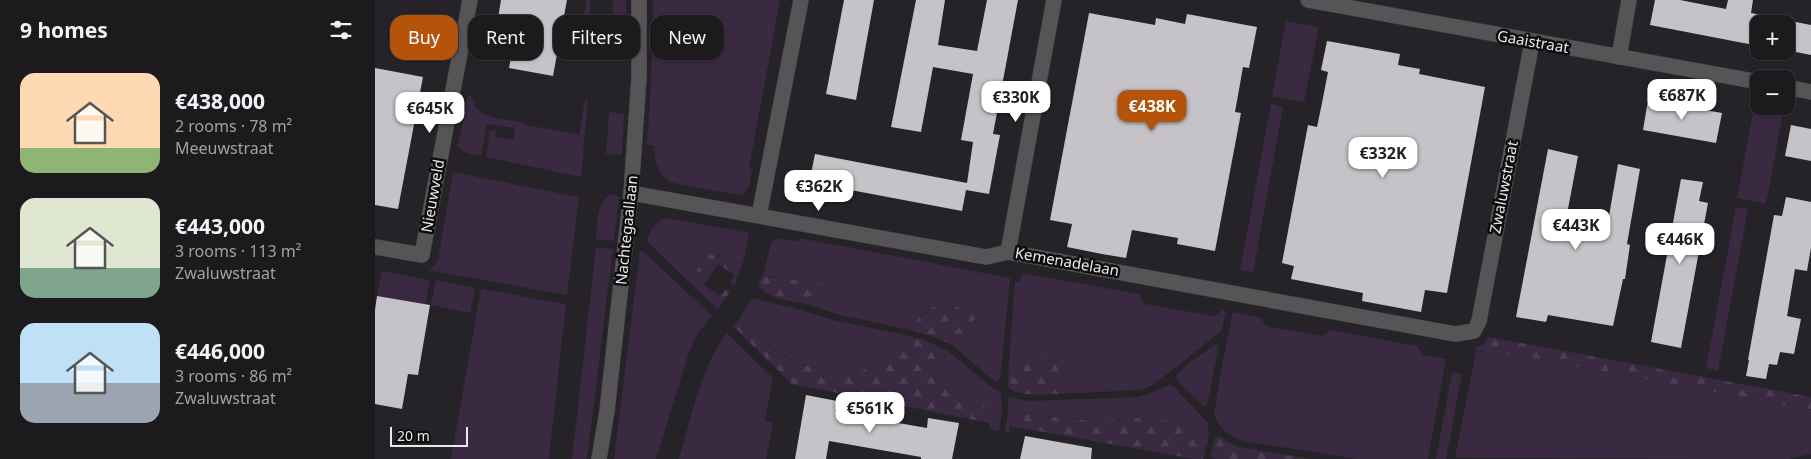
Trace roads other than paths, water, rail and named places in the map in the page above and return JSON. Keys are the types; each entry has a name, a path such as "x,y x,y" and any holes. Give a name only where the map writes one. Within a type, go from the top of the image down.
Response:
{"street":[{"name":"Nieuwveld","path":"375,246 422,255 470,0"},
{"name":"Nachtegaallaan","path":"599,459 607,411 631,193 639,77 639,0"},
{"path":"759,216 801,0"},
{"path":"1008,252 1054,0"},
{"name":"Gaaistraat","path":"1308,0 1750,80"},
{"path":"1619,57 1629,0"},
{"name":"Zwaluwstraat","path":"1474,331 1479,321 1532,42"},
{"path":"1795,89 1811,92"},
{"name":"Kemenadelaan","path":"631,193 986,257 1008,252 1455,334 1474,331"}]}
